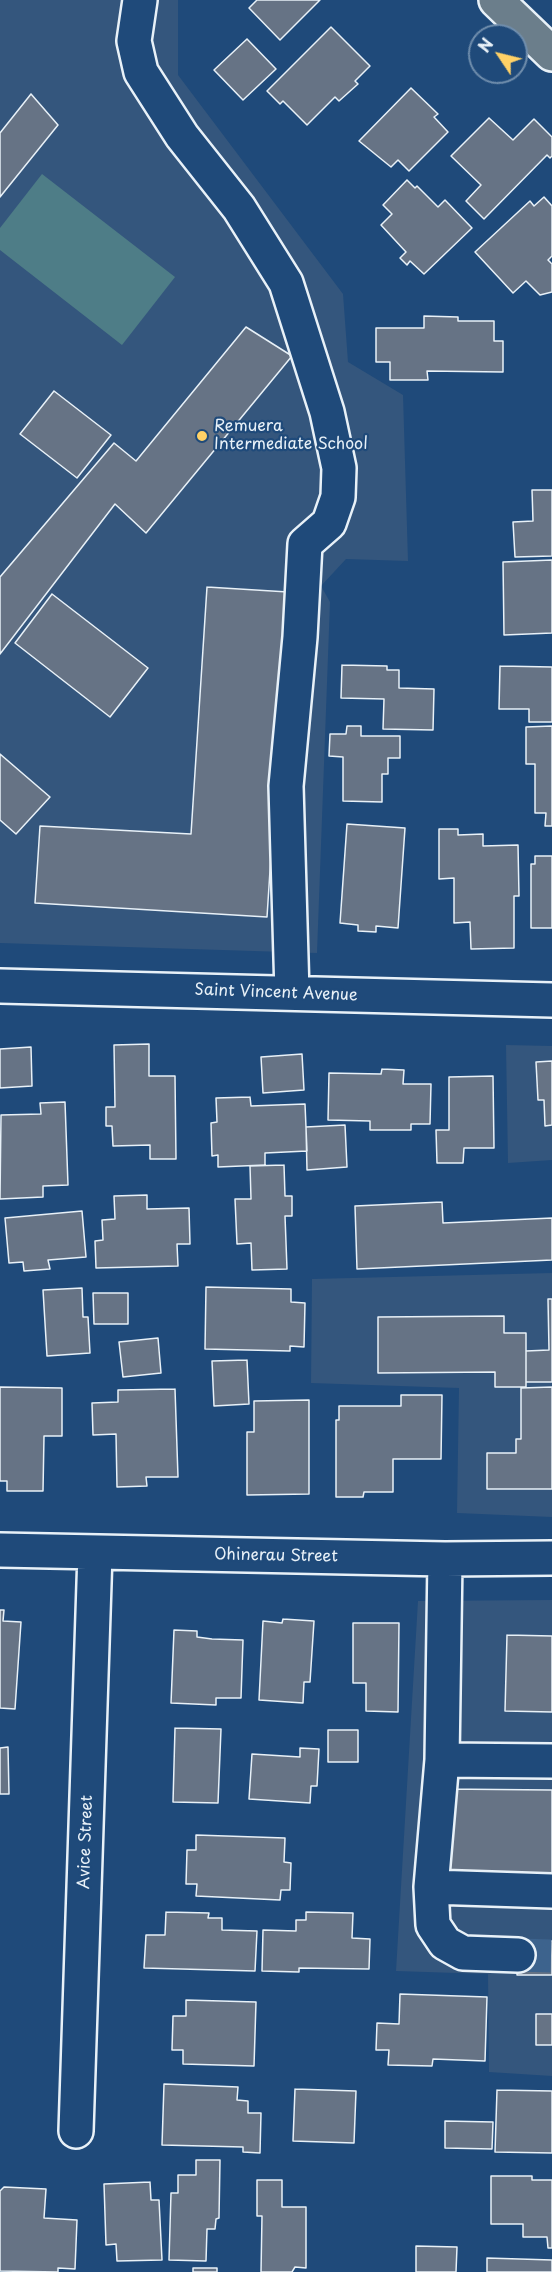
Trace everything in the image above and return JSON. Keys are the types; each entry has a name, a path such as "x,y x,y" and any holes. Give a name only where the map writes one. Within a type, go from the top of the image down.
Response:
{"main road":[{"path":"496,0 545,42"}],"street":[{"path":"140,0 134,41 141,72 182,136 238,208 286,283 327,412 339,468 338,497 329,523 305,544 300,637 286,786 292,993"},
{"name":"Saint Vincent Avenue","path":"0,986 552,1000"},
{"name":"Ohinerau Street","path":"0,1550 445,1559 552,1558"},
{"name":"Avice Street","path":"76,2131 95,1553"},
{"path":"445,1559 442,1760 431,1887 433,1925 445,1943 463,1953 518,1955"},
{"path":"442,1760 552,1761"},
{"path":"431,1887 552,1891"}],"shaded area":[{"name":"Remuera Intermediate School","path":"0,0 178,0 178,75 343,294 348,362 403,395 408,561 346,559 321,586 330,602 317,953 0,943"},
{"path":"506,1045 552,1046 552,1160 508,1163"},
{"path":"552,1273 552,1517 457,1513 459,1388 311,1383 312,1279"},
{"path":"552,1600 552,2076 489,2072 488,1974 396,1971 418,1601"}],"green space":[{"path":"42,174 175,277 122,345 0,250 0,228"}],"building":[{"path":"257,0 320,0 280,40 249,8"},
{"path":"331,27 370,66 355,81 358,84 339,101 335,97 307,125 283,101 280,104 267,91"},
{"path":"247,39 276,69 243,100 214,70"},
{"path":"411,88 438,114 434,117 448,132 409,171 398,160 391,167 359,141"},
{"path":"31,94 58,125 0,197 0,133"},
{"path":"489,118 513,140 534,119 552,137 552,156 550,158 547,155 484,219 466,201 481,185 451,156"},
{"path":"407,180 415,188 417,186 438,207 445,200 472,228 424,274 410,261 407,265 400,258 406,252 381,225 392,214 383,205"},
{"path":"544,197 552,206 552,256 548,260 552,264 552,292 540,295 526,281 513,293 475,252 530,201 534,206"},
{"path":"424,316 458,317 458,321 494,321 494,341 503,341 503,372 427,371 428,380 390,380 390,362 376,362 376,328 424,328"},
{"path":"246,327 292,356 146,533 115,504 0,654 0,577 114,443 136,461"},
{"path":"54,391 111,435 77,478 20,434"},
{"path":"532,490 552,490 552,556 515,557 513,522 533,521"},
{"path":"552,560 552,633 504,635 503,562"},
{"path":"207,587 288,592 267,917 35,903 40,826 191,834"},
{"path":"52,594 148,668 110,717 15,643"},
{"path":"342,665 387,666 387,670 399,670 399,688 434,689 433,730 383,729 384,699 341,698"},
{"path":"500,666 552,667 552,722 529,722 529,709 499,709"},
{"path":"347,726 361,726 361,736 400,736 400,758 388,758 388,774 382,774 382,802 343,801 343,757 329,756 330,734 346,734"},
{"path":"552,726 552,826 545,826 546,813 535,813 535,764 526,764 526,727"},
{"path":"0,754 50,797 16,834 0,820"},
{"path":"347,824 405,828 398,928 376,926 376,932 358,931 358,925 340,923"},
{"path":"439,829 458,829 458,835 483,834 483,846 518,845 519,896 514,896 514,948 471,949 470,922 454,923 454,878 439,879"},
{"path":"535,856 552,856 552,928 531,928 531,864 535,864"},
{"path":"149,1044 149,1076 175,1076 176,1159 150,1159 150,1145 113,1146 112,1126 106,1126 106,1107 115,1107 114,1045"},
{"path":"31,1047 32,1086 0,1088 0,1049"},
{"path":"302,1054 304,1090 263,1093 261,1057"},
{"path":"552,1061 552,1125 545,1126 544,1100 538,1100 536,1062"},
{"path":"382,1069 404,1070 403,1084 431,1084 430,1124 411,1124 411,1130 370,1130 370,1121 328,1120 329,1073 381,1074"},
{"path":"493,1076 494,1148 464,1148 463,1163 437,1163 436,1130 449,1130 449,1077"},
{"path":"250,1097 251,1106 305,1104 307,1151 265,1153 265,1165 218,1167 218,1155 212,1156 211,1123 217,1122 216,1098"},
{"path":"65,1102 68,1185 43,1186 43,1197 0,1199 1,1115 41,1114 40,1103"},
{"path":"345,1125 347,1167 307,1170 306,1127"},
{"path":"284,1165 285,1196 292,1196 292,1216 285,1216 287,1269 252,1270 251,1243 237,1244 235,1199 251,1199 250,1166"},
{"path":"147,1195 147,1209 189,1208 190,1244 177,1244 178,1266 96,1268 95,1241 103,1240 102,1220 115,1219 114,1196"},
{"path":"442,1202 443,1223 552,1218 552,1260 357,1269 355,1206"},
{"path":"82,1211 86,1257 48,1260 50,1269 24,1271 23,1262 9,1263 5,1218"},
{"path":"206,1287 291,1289 291,1302 305,1303 304,1347 290,1346 290,1351 205,1349"},
{"path":"82,1288 83,1317 88,1317 90,1353 47,1356 43,1290"},
{"path":"93,1293 128,1293 128,1324 94,1324"},
{"path":"548,1299 552,1299 552,1382 526,1382 526,1351 549,1350"},
{"path":"504,1316 504,1333 526,1333 526,1387 495,1387 495,1372 378,1373 378,1317"},
{"path":"158,1338 161,1373 123,1377 119,1342"},
{"path":"247,1360 249,1404 214,1406 212,1361"},
{"path":"0,1387 62,1388 62,1436 44,1436 43,1491 7,1491 7,1481 0,1481"},
{"path":"552,1387 552,1489 487,1489 487,1453 516,1453 516,1439 521,1439 521,1388"},
{"path":"175,1389 178,1477 146,1477 147,1486 117,1487 116,1434 93,1435 92,1403 118,1402 118,1390"},
{"path":"401,1395 442,1395 441,1459 393,1459 393,1492 364,1492 363,1497 336,1497 336,1420 339,1420 339,1406 401,1406"},
{"path":"309,1400 309,1494 247,1495 247,1432 254,1432 254,1401"},
{"path":"0,1610 4,1610 3,1621 21,1622 15,1709 0,1708"},
{"path":"283,1619 314,1621 310,1682 304,1682 303,1703 259,1700 263,1621 282,1623"},
{"path":"353,1623 399,1623 398,1712 366,1711 366,1683 353,1683"},
{"path":"174,1630 197,1631 197,1637 243,1640 241,1698 216,1698 216,1705 171,1703"},
{"path":"507,1635 552,1636 552,1712 505,1711"},
{"path":"175,1728 221,1729 218,1803 173,1802"},
{"path":"328,1730 358,1730 358,1762 328,1762"},
{"path":"8,1747 9,1794 0,1794 0,1748"},
{"path":"300,1748 319,1749 317,1786 311,1786 310,1803 249,1799 252,1754 300,1757"},
{"path":"443,1789 552,1790 552,1873 442,1872"},
{"path":"196,1835 285,1838 284,1862 291,1863 290,1890 281,1890 280,1900 196,1896 197,1884 186,1884 187,1850 196,1850"},
{"path":"166,1912 209,1913 208,1918 222,1918 222,1930 257,1931 255,1971 144,1968 146,1935 165,1935"},
{"path":"306,1912 353,1913 352,1938 370,1939 369,1969 299,1968 299,1972 262,1971 263,1930 296,1931 296,1920 306,1920"},
{"path":"518,1941 552,1941 552,1975 517,1975"},
{"path":"400,1994 487,1997 485,2061 433,2059 432,2066 388,2065 389,2050 376,2050 377,2023 399,2024"},
{"path":"186,2000 256,2002 254,2066 183,2064 183,2050 172,2050 173,2016 186,2016"},
{"path":"536,2014 552,2014 552,2045 536,2045"},
{"path":"164,2084 238,2087 237,2100 248,2101 248,2113 261,2113 260,2153 243,2152 243,2147 162,2145"},
{"path":"295,2089 356,2091 354,2143 293,2141"},
{"path":"497,2090 552,2091 552,2153 495,2152"},
{"path":"445,2121 493,2122 492,2149 445,2148"},
{"path":"196,2160 220,2160 219,2218 216,2219 215,2229 207,2229 206,2261 169,2260 171,2193 178,2193 178,2175 196,2175"},
{"path":"491,2176 532,2176 532,2180 552,2180 552,2248 548,2248 547,2237 523,2237 523,2224 491,2224"},
{"path":"257,2180 282,2180 282,2207 306,2207 306,2268 295,2267 292,2272 261,2272 262,2216 257,2216"},
{"path":"150,2182 151,2200 159,2200 162,2260 117,2261 116,2244 106,2245 104,2184"},
{"path":"4,2187 46,2189 44,2218 77,2220 75,2269 58,2268 58,2272 0,2271 0,2191"},
{"path":"416,2246 457,2247 456,2272 416,2272"},
{"path":"487,2258 552,2260 552,2272 487,2272"},
{"path":"193,2268 217,2268 217,2272 193,2272"}],"tunnel":[{"path":"518,1955 552,1956"}],"place":[{"name":"Remuera Intermediate School","path":"202,436"}]}
